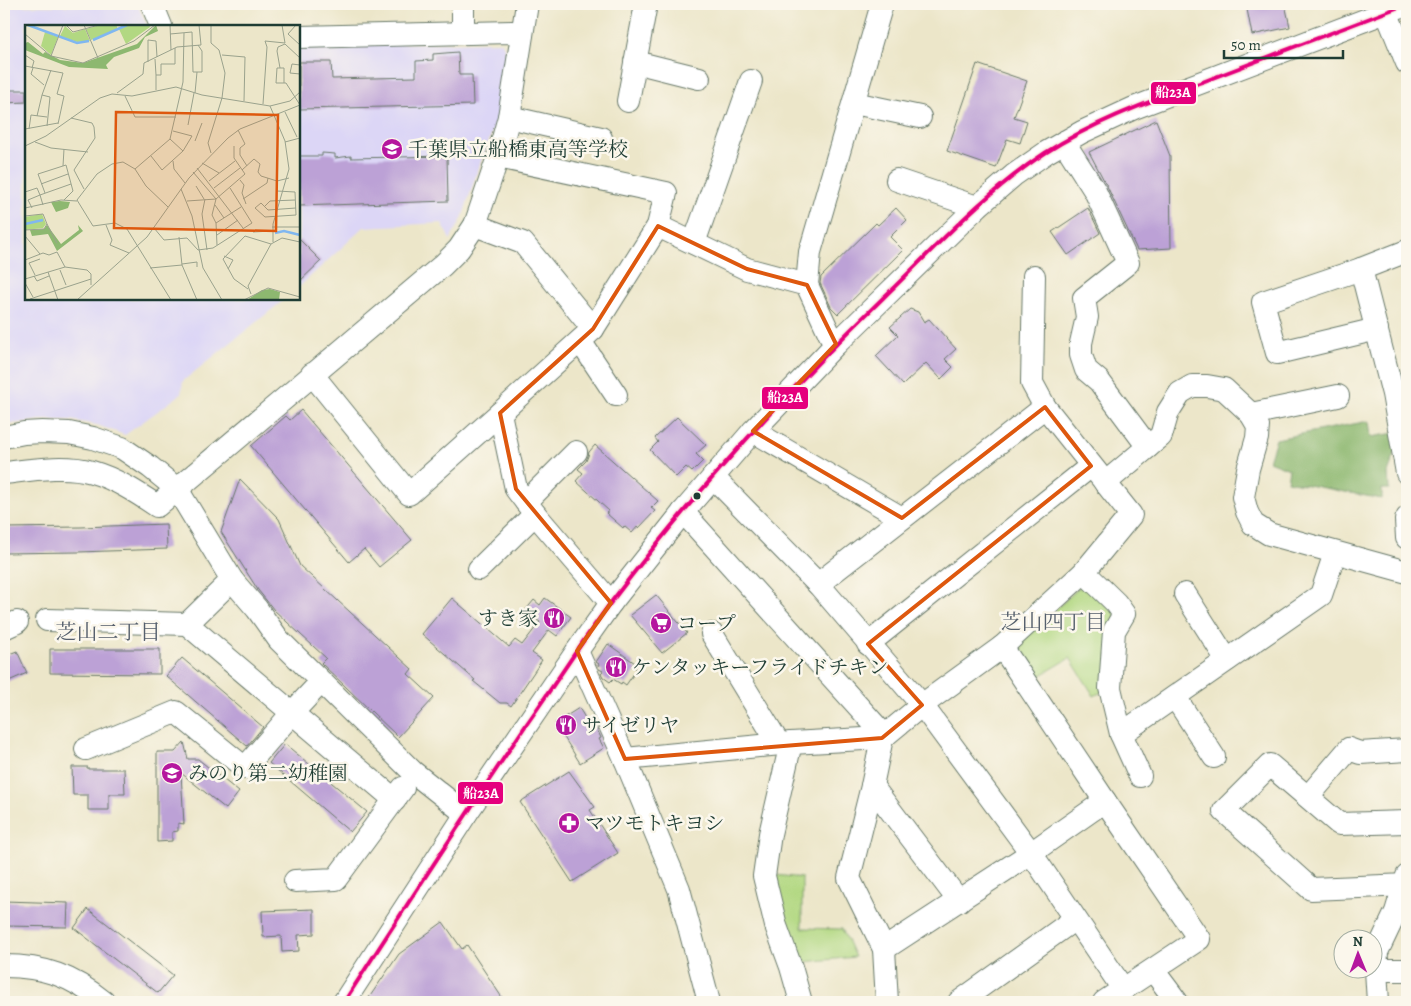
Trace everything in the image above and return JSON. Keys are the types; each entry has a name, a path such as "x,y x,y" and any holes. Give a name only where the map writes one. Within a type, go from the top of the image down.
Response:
{"street":[{"path":"152,4 161,25"},
{"path":"463,4 463,33"},
{"path":"4,473 42,468 90,471 131,488 157,506 459,249 476,225 498,157 509,117 527,4"},
{"path":"628,100 646,4"},
{"path":"836,344 807,285 810,252 882,4"},
{"path":"348,1000 466,814 577,652 611,603 683,512 753,431 836,344 978,207 1014,175 1047,152 1082,132 1134,108 1385,8 1407,4"},
{"path":"1385,8 1407,63"},
{"path":"300,37 512,32 522,34"},
{"path":"635,62 699,78"},
{"path":"694,243 751,81"},
{"path":"854,103 920,117"},
{"path":"509,117 601,138"},
{"path":"1064,142 1095,191 1128,263 1084,298 1086,317 1080,355 1086,370 1099,381 1148,447"},
{"path":"312,374 409,494 586,335 658,226 666,194 498,157"},
{"path":"897,180 978,207"},
{"path":"476,225 523,243 586,335 616,395"},
{"path":"658,226 747,269 807,285"},
{"path":"1377,329 1277,353 1263,302 1361,269 1407,251"},
{"path":"1361,269 1377,329 1400,392 1407,474"},
{"path":"887,1002 884,949 849,878 884,737 922,705 1002,647 1084,572 1131,515 1045,407 1032,383 1034,276"},
{"path":"1105,483 1161,436 1168,412 1180,393 1192,386 1207,386 1224,390 1252,414 1258,426 1257,438 1243,497 1253,524 1269,534 1407,572"},
{"path":"1252,414 1338,396"},
{"path":"818,584 1045,407"},
{"path":"500,414 516,489 611,603"},
{"path":"753,431 902,518"},
{"path":"4,437 42,432 69,433 93,438 122,448 177,490 232,580 279,640 413,772 466,814"},
{"path":"479,569 576,452"},
{"path":"868,644 1091,466"},
{"path":"714,477 818,584 922,705 1031,853 1123,990"},
{"path":"683,512 884,737"},
{"path":"1407,518 1407,538"},
{"path":"1121,734 1321,595 1335,553"},
{"path":"1084,572 1116,603 1124,614 1114,631 1110,688 1121,734 1140,776"},
{"path":"186,624 232,580"},
{"path":"1185,594 1227,660"},
{"path":"47,620 186,624 394,800"},
{"path":"712,634 785,743 764,876 776,926 801,1002"},
{"path":"1002,647 1199,939 1104,1002"},
{"path":"577,652 625,758 679,889 709,1002"},
{"path":"86,749 176,712 245,768 321,682"},
{"path":"1175,697 1214,757"},
{"path":"625,758 785,743 884,737"},
{"path":"1308,797 1349,749 1360,753 1407,750"},
{"path":"1384,937 1396,912 1406,882 1311,889 1224,811 1270,765 1339,824 1407,822"},
{"path":"295,881 336,879 413,772"},
{"path":"872,786 959,901"},
{"path":"884,949 1031,853 1105,801"},
{"path":"959,1002 1076,919"},
{"path":"4,966 30,968 59,975 89,990 104,1002"},
{"path":"1153,970 1177,1002"},
{"path":"1384,970 1407,970"},
{"path":"1376,978 1378,1002"}],"highlighted area":[{"path":"658,226 747,269 807,285 836,344 753,431 902,518 1045,407 1091,466 868,644 922,705 882,738 625,759 577,651 611,603 516,489 500,413 593,329"}],"shaded area":[{"path":"16,6 138,6 147,25 25,25 25,300 284,300 183,381 181,394 125,435 97,425 70,420 41,420 4,425 4,9"},
{"name":"千葉県立船橋東高等学校","path":"502,42 507,55 503,104 478,169 462,219 450,240 442,223 364,227 300,286 300,45"}],"green space":[{"path":"1369,421 1371,437 1395,433 1398,445 1388,473 1389,489 1382,489 1382,499 1287,481 1289,469 1269,461 1276,439"},
{"path":"1084,583 1116,614 1104,691 1094,696 1070,658 1033,680 1014,648"},
{"path":"775,875 802,878 802,928 842,929 855,957 804,962 787,925"}],"building":[{"path":"1246,4 1285,4 1290,27 1252,35"},
{"path":"458,52 459,75 472,75 473,105 300,109 300,62 331,62 332,79 416,77 416,61 433,60 433,54"},
{"path":"977,64 1027,81 1014,117 1027,121 1020,143 1007,139 996,168 947,151"},
{"path":"4,90 25,90 25,102 4,103"},
{"path":"1156,120 1170,156 1171,248 1137,250 1089,152"},
{"path":"322,153 335,154 335,158 351,156 351,158 447,156 448,201 300,206 300,156 322,156"},
{"path":"896,208 907,220 890,237 903,250 838,314 831,307 820,283 821,277 876,223 878,225"},
{"path":"1088,208 1100,233 1068,255 1052,232"},
{"path":"300,240 321,261 300,281"},
{"path":"910,309 918,312 924,322 929,319 956,349 945,359 953,367 941,379 926,363 903,385 876,356 898,335 890,327"},
{"path":"301,410 412,540 379,567 364,549 349,562 251,446 286,416 290,420"},
{"path":"677,417 706,445 696,454 703,461 692,472 686,467 676,477 650,450 658,442 655,438"},
{"path":"595,445 658,501 651,508 655,511 632,533 624,526 623,528 606,513 609,511 576,481 583,473 578,469 586,461 589,452"},
{"path":"240,479 279,519 300,566 412,669 408,674 434,698 398,737 321,663 326,658 274,610 258,590 221,532"},
{"path":"166,524 167,549 4,553 4,528"},
{"path":"656,595 687,633 662,653 630,615"},
{"path":"452,598 509,647 515,640 522,645 540,622 525,611 534,600 540,605 545,598 571,617 557,636 549,630 532,653 542,660 511,706 507,703 500,703 422,634"},
{"path":"608,644 635,663 632,666 637,669 626,685 613,679 610,682 603,677 601,673 603,671 599,669 599,664 596,662"},
{"path":"50,649 160,649 160,674 50,673"},
{"path":"17,651 27,673 4,683 4,656"},
{"path":"182,658 263,727 247,746 166,676"},
{"path":"579,708 587,721 592,718 604,748 580,763 555,723"},
{"path":"184,742 188,759 198,759 239,792 226,809 181,773 184,824 178,823 178,831 172,832 172,841 157,842 157,752 175,752"},
{"path":"285,744 367,812 350,832 269,763"},
{"path":"72,767 124,769 125,794 109,794 109,810 88,810 88,795 73,795"},
{"path":"569,771 595,807 590,810 618,853 572,882 520,802"},
{"path":"4,901 68,903 67,927 4,926"},
{"path":"88,909 173,975 158,993 74,928"},
{"path":"314,909 314,934 298,935 299,951 282,952 281,936 263,937 262,911"},
{"path":"443,922 462,949 467,945 505,1002 366,1002 399,954"}],"transit line":[{"name":"船23A","path":"344,1002 526,725 601,616 643,561 675,521 776,407 847,334 981,203 1045,153 1084,130 1147,103 1407,4"}],"place":[{"name":"千葉県立船橋東高等学校","path":"392,149"},
{"name":"すき家","path":"554,618"},
{"name":"コープ","path":"661,623"},
{"name":"ケンタッキーフライドチキン","path":"616,667"},
{"name":"サイゼリヤ","path":"566,725"},
{"name":"みのり第二幼稚園","path":"172,773"},
{"name":"マツモトキヨシ","path":"569,823"}],"district":[{"name":"芝山四丁目","path":"1053,622"},
{"name":"芝山二丁目","path":"108,632"}]}
